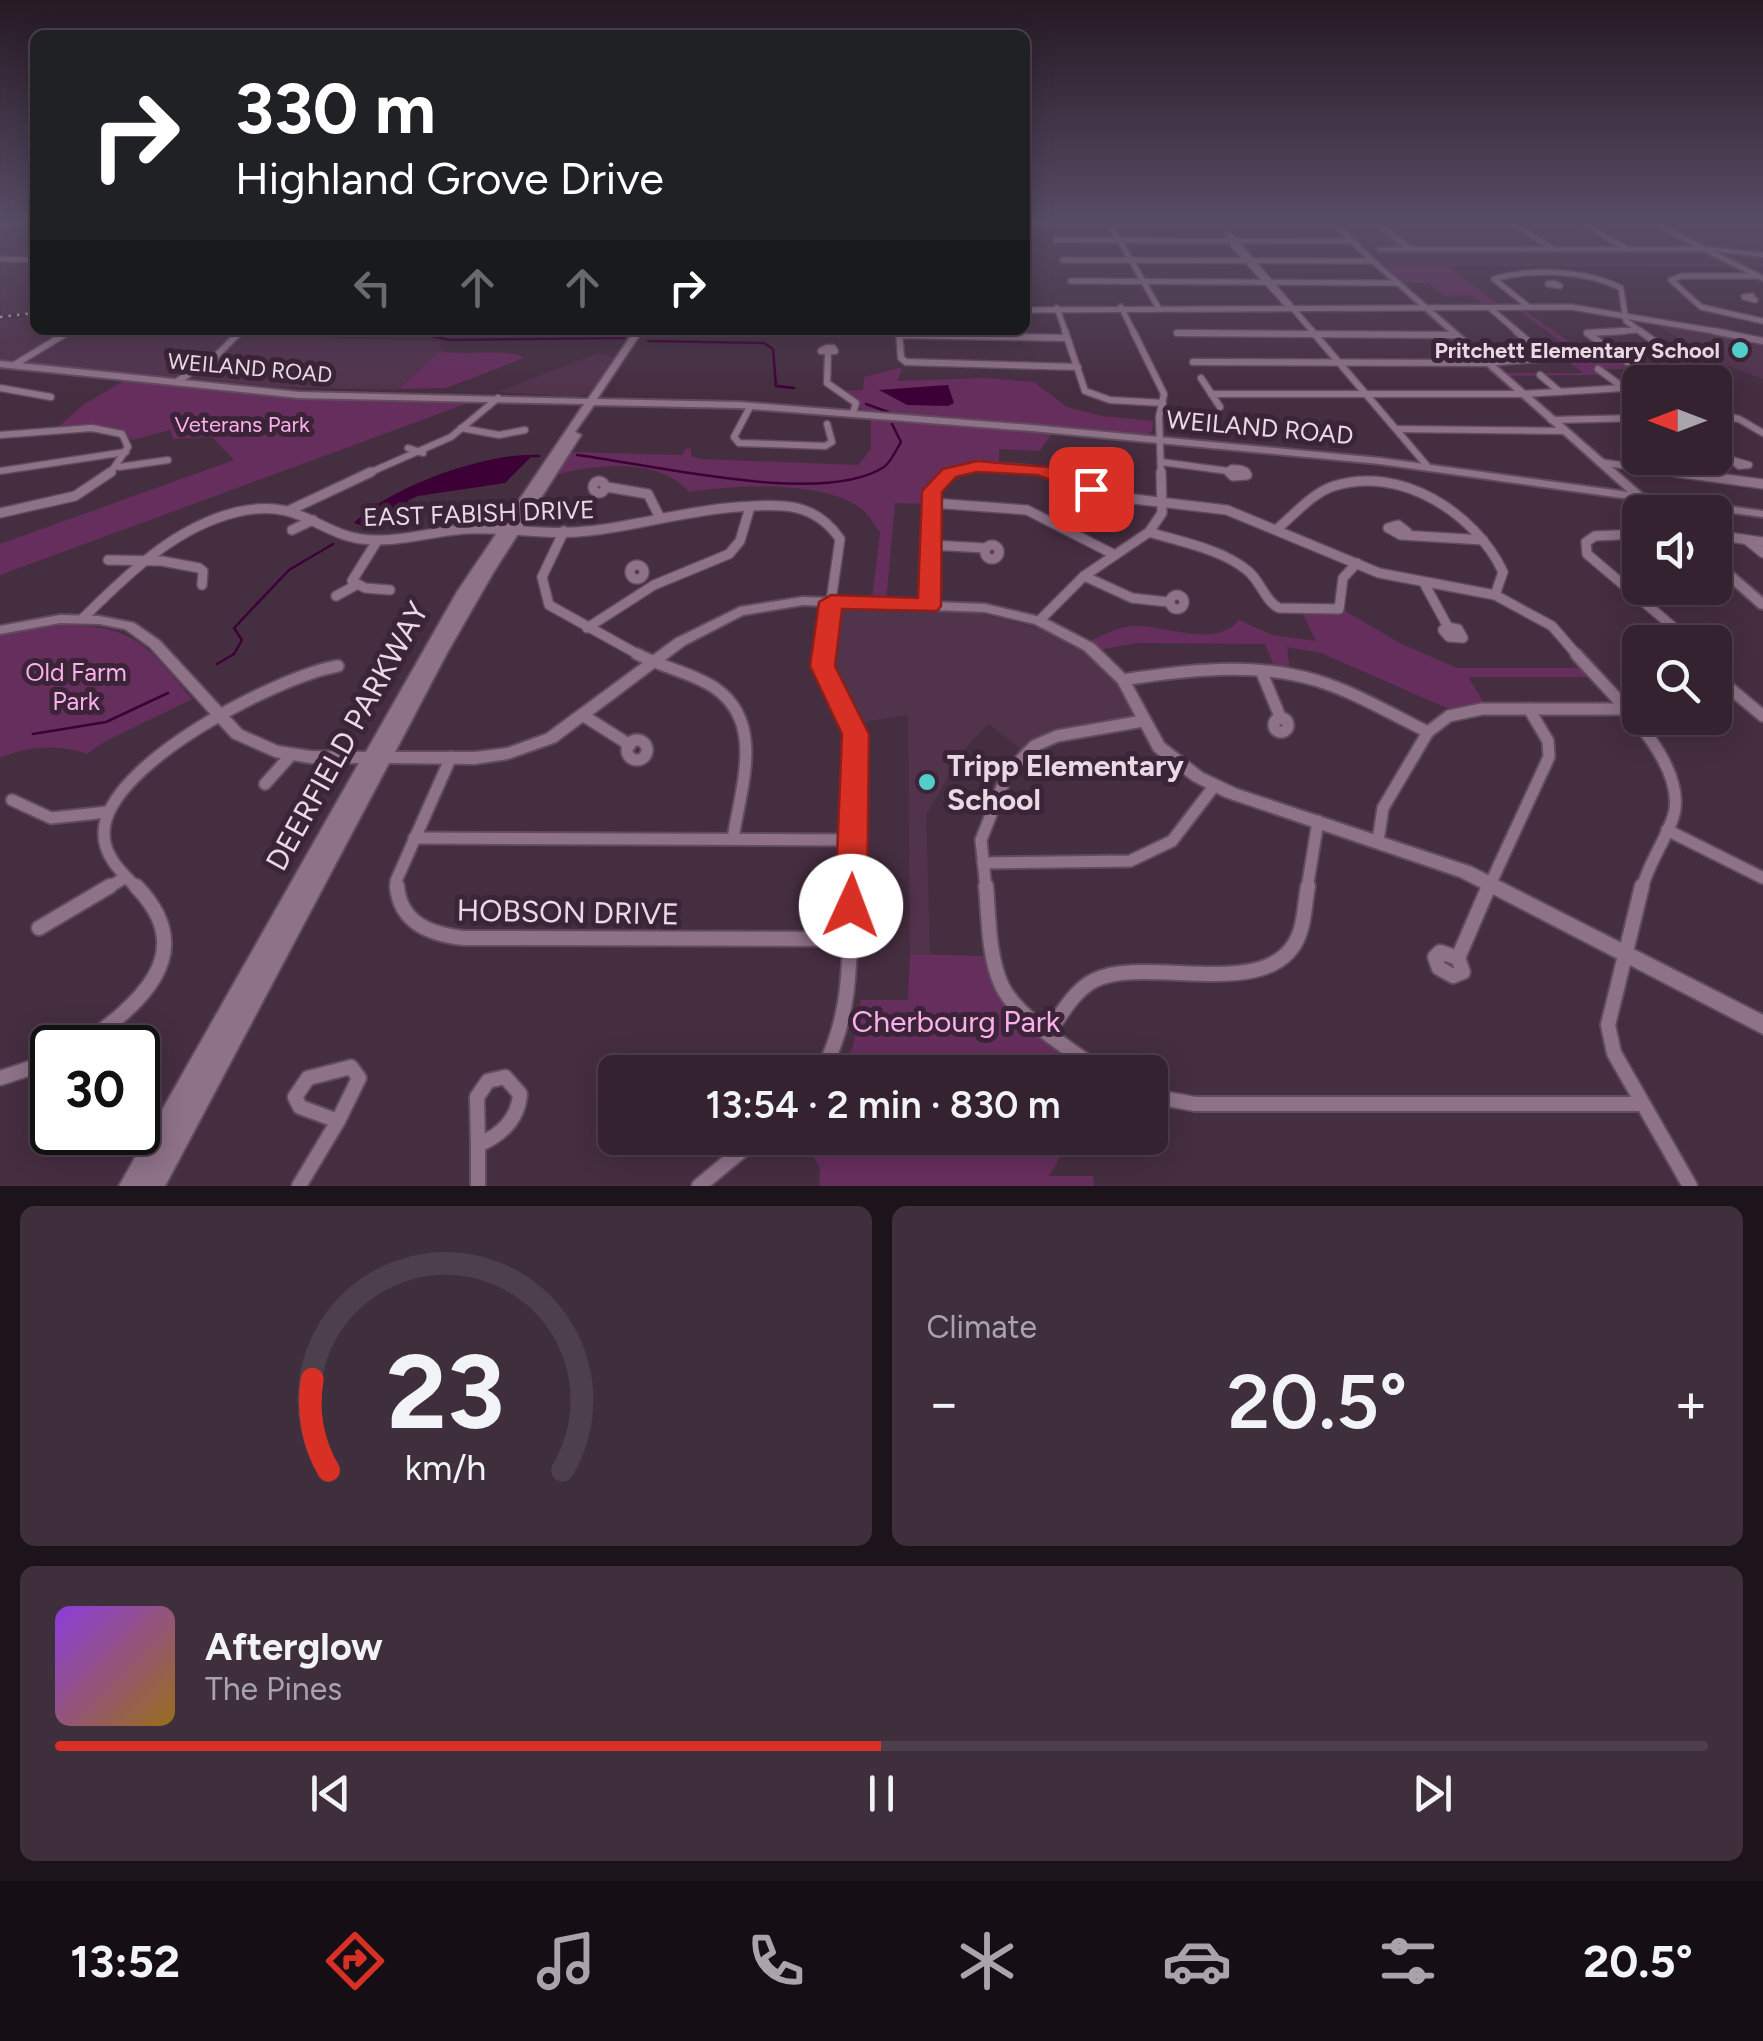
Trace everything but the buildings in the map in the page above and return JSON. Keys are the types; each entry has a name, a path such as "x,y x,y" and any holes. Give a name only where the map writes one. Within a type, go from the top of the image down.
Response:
{"main road":[{"path":"1392,277 1636,495"},
{"name":"DEERFIELD PARKWAY","path":"130,1186 508,530 636,335"},
{"name":"DEERFIELD PARKWAY","path":"594,402 644,335"},
{"name":"WEILAND ROAD","path":"0,364 298,395 750,408"},
{"path":"0,372 14,365"},
{"path":"608,388 611,396 626,401"},
{"name":"WEILAND ROAD","path":"594,402 853,413 1160,440 1430,468 1622,496"},
{"name":"WEILAND ROAD","path":"1732,510 1763,514"},
{"path":"1732,578 1763,605"},
{"path":"0,630 82,619 110,621 147,635 222,719 248,740 291,755 451,757 508,753 551,738 700,629 740,612 782,603 831,602 986,608 1039,622 1089,646 1123,680 1150,735 1177,764 1215,785 1448,865 1763,1025"},
{"name":"DEERFIELD PARKWAY","path":"153,1186 376,758"}],"street":[{"path":"1140,277 1158,307"},
{"path":"1259,277 1292,308"},
{"path":"1269,277 1430,468"},
{"path":"1520,277 1494,279 1529,307"},
{"path":"1543,277 1552,283"},
{"path":"1590,277 1612,282 1620,288 1626,321 1686,365"},
{"path":"1678,277 1671,280 1701,307 1763,321"},
{"path":"1735,277 1760,278"},
{"path":"1071,282 1398,283"},
{"path":"1752,296 1763,296"},
{"path":"1039,622 1056,600 1084,576 1149,532 1162,513 1160,440 1164,394 1121,307"},
{"path":"1030,310 1529,307 1623,313 1763,341"},
{"path":"1057,308 1078,367 1080,386 1090,394 1110,400 1163,403"},
{"path":"1193,362 1486,362 1548,358 1491,308"},
{"path":"1632,365 1587,333 1638,330"},
{"path":"1177,334 1455,334"},
{"path":"14,365 63,335"},
{"path":"176,382 218,355 237,335"},
{"path":"899,335 901,358 906,362 1078,367"},
{"path":"983,335 1067,338"},
{"path":"828,353 827,383 852,396 856,403 853,413"},
{"path":"1598,369 1622,387"},
{"path":"1540,376 1560,392"},
{"path":"1202,378 1220,406"},
{"path":"1211,394 1522,394 1600,392 1604,387 1622,387"},
{"path":"0,388 51,397"},
{"path":"290,510 424,453 498,398"},
{"path":"750,408 734,438 738,444 826,446 832,442 827,424"},
{"path":"1551,420 1622,418"},
{"path":"1732,418 1763,433"},
{"path":"0,435 104,428 126,437 126,452 119,467 104,481 75,496 0,513"},
{"path":"461,428 499,435 526,430"},
{"path":"1396,429 1563,430"},
{"path":"408,448 424,453"},
{"path":"0,471 126,452"},
{"path":"119,467 168,460"},
{"path":"1060,474 1076,462"},
{"path":"1161,462 1228,471"},
{"path":"1598,462 1763,484"},
{"path":"1744,467 1763,484"},
{"path":"929,606 935,486 958,470 1024,468 1060,474 1117,497 1227,510 1378,573 1495,595 1552,626 1622,705"},
{"path":"321,482 332,490"},
{"path":"1277,529 1333,486 1373,484 1408,490 1444,504 1464,517 1504,572 1495,595"},
{"path":"607,487 648,494 660,518"},
{"path":"932,503 1027,510 1115,555"},
{"name":"EAST FABISH DRIVE","path":"82,619 149,560 208,521 247,511 290,510 342,536 377,541 454,530 590,531 716,507 803,510 836,527 840,539 831,602"},
{"path":"587,628 654,585 729,554 740,541 750,507"},
{"path":"452,518 454,530"},
{"path":"292,530 313,520"},
{"path":"564,532 542,574 541,591 555,610 652,662 714,687 730,698 743,718 748,738 733,839"},
{"path":"1149,532 1229,558 1260,582 1272,604 1288,610 1339,609 1343,578 1356,563"},
{"path":"1407,532 1443,540 1483,540"},
{"path":"1622,535 1595,536 1586,542 1587,554 1622,584"},
{"path":"1732,537 1763,542"},
{"path":"1745,538 1763,554"},
{"path":"356,585 352,581 377,541"},
{"path":"931,545 985,548"},
{"path":"108,560 149,560 199,568 202,586"},
{"path":"642,576 654,585"},
{"path":"1084,576 1132,598 1168,602"},
{"path":"1424,583 1448,626"},
{"path":"336,596 356,585 390,590"},
{"path":"829,1055 845,1018 856,734 822,666 831,602"},
{"path":"1647,605 1671,625"},
{"path":"106,1025 132,1004 156,971 166,948 162,918 104,846 108,812 146,764 172,745 314,670 338,666"},
{"path":"1123,680 1161,673 1262,673 1318,680 1428,732"},
{"path":"1262,673 1281,719"},
{"path":"1732,690 1763,716"},
{"path":"1458,958 1551,752 1547,735 1529,709"},
{"path":"1378,841 1383,808 1436,723 1464,710 1622,709"},
{"path":"584,716 630,745"},
{"path":"1079,1055 1021,1012 1002,987 992,952 984,826 1007,774 1022,755 1057,736 1144,722"},
{"path":"1645,735 1670,769 1677,797 1667,830 1648,864 1608,1026 1614,1054 1690,1186"},
{"path":"265,784 291,755"},
{"name":"HOBSON DRIVE","path":"451,757 399,870 398,903 418,927 443,936 850,939"},
{"path":"984,863 1130,861 1172,841 1215,785"},
{"path":"12,800 51,818 108,812"},
{"path":"1049,1031 1084,986 1114,972 1235,974 1257,970 1291,950 1300,935 1318,821"},
{"path":"1667,830 1763,878"},
{"path":"414,838 853,840"},
{"path":"39,928 126,877"},
{"path":"0,1078 30,1068"},
{"path":"1168,1099 1196,1104 1642,1104"},
{"path":"299,1186 322,1154 338,1121"},
{"path":"477,1146 478,1186"},
{"path":"698,1186 735,1155"}],"shaded area":[{"path":"0,277 30,277 30,313 0,316"},
{"path":"30,317 30,335 322,335 319,338 441,341 440,351 397,390 278,387 193,378 204,368 185,380 0,362 0,320"},
{"path":"1646,318 1763,343 1763,379 1715,361"},
{"path":"598,353 615,358 590,393 576,397 497,392"},
{"path":"948,385 954,403 948,406 907,405 879,390"},
{"path":"533,455 505,483 418,496 409,500 395,520 367,527 354,523 389,497 438,475 489,460"},
{"name":"Tripp Elementary School","path":"843,607 973,612 1048,630 1093,657 1115,680 1133,716 1035,741 1021,749 989,724 966,747 926,814 930,954 910,954 908,715 857,723 828,663 834,611"}],"green space":[{"path":"1394,277 1463,277 1501,307 1487,307 1472,296 1444,296 1429,283 1401,283"},
{"path":"1517,309 1523,309 1598,363 1628,365 1622,365 1622,369 1597,369 1603,375 1505,376 1502,373 1583,373 1567,360 1584,359"},
{"path":"440,351 508,353 524,358 446,388 399,389"},
{"path":"902,369 897,381 985,378 1034,382 1067,407 1102,416 1153,421 1152,432 1144,435 867,411 859,408 858,398 843,391 863,390 864,377"},
{"name":"Veterans Park","path":"127,379 297,399 471,402 0,575 0,544 234,460 212,437 173,439 170,430 132,440 107,427 57,428 83,405"},
{"path":"871,419 1051,434 1040,451 999,449 999,466 946,473 931,486 929,504 895,503 886,601 872,600 880,532 866,513 830,494 781,487 689,492 660,473 625,466 554,475 569,452 682,455 686,448 691,449 691,456 701,459 858,465 871,449"},
{"path":"1345,611 1400,643 1457,668 1585,668 1593,677 1468,677 1486,706 1449,709 1321,653 1287,647 1290,672 1276,671 1265,644 1136,643 1099,650 1088,642 1120,628 1139,626 1215,634 1239,620 1272,635 1316,641 1303,614"},
{"name":"Old Farm Park","path":"60,625 123,634 150,652 192,699 87,754 44,748 0,758 0,634"},
{"name":"Cherbourg Park","path":"910,954 984,956 1011,1008 1064,1055 849,1055 861,1000 908,1000"},
{"path":"812,1155 1061,1155 1049,1176 1093,1176 1094,1186 819,1186 820,1168"}],"waterway":[{"path":"427,335 449,340 624,338"},
{"path":"648,341 764,343 773,349 776,386 794,388"},
{"path":"866,404 888,412"},
{"path":"577,455 735,479 820,483 856,478 884,467 901,442 892,424"},
{"path":"532,456 539,456"},
{"path":"217,664 234,654 242,640 234,628 289,570 333,544"},
{"path":"33,734 106,722 168,693"}],"railway":[{"path":"0,317 30,314"}],"place":[{"name":"Pritchett Elementary School","path":"1740,350"},
{"name":"Tripp Elementary School","path":"927,782"}],"route":[{"path":"851,906 856,734 848,711 822,666 831,602 929,606 932,491 950,473 977,466 1047,470 1091,489"}]}
